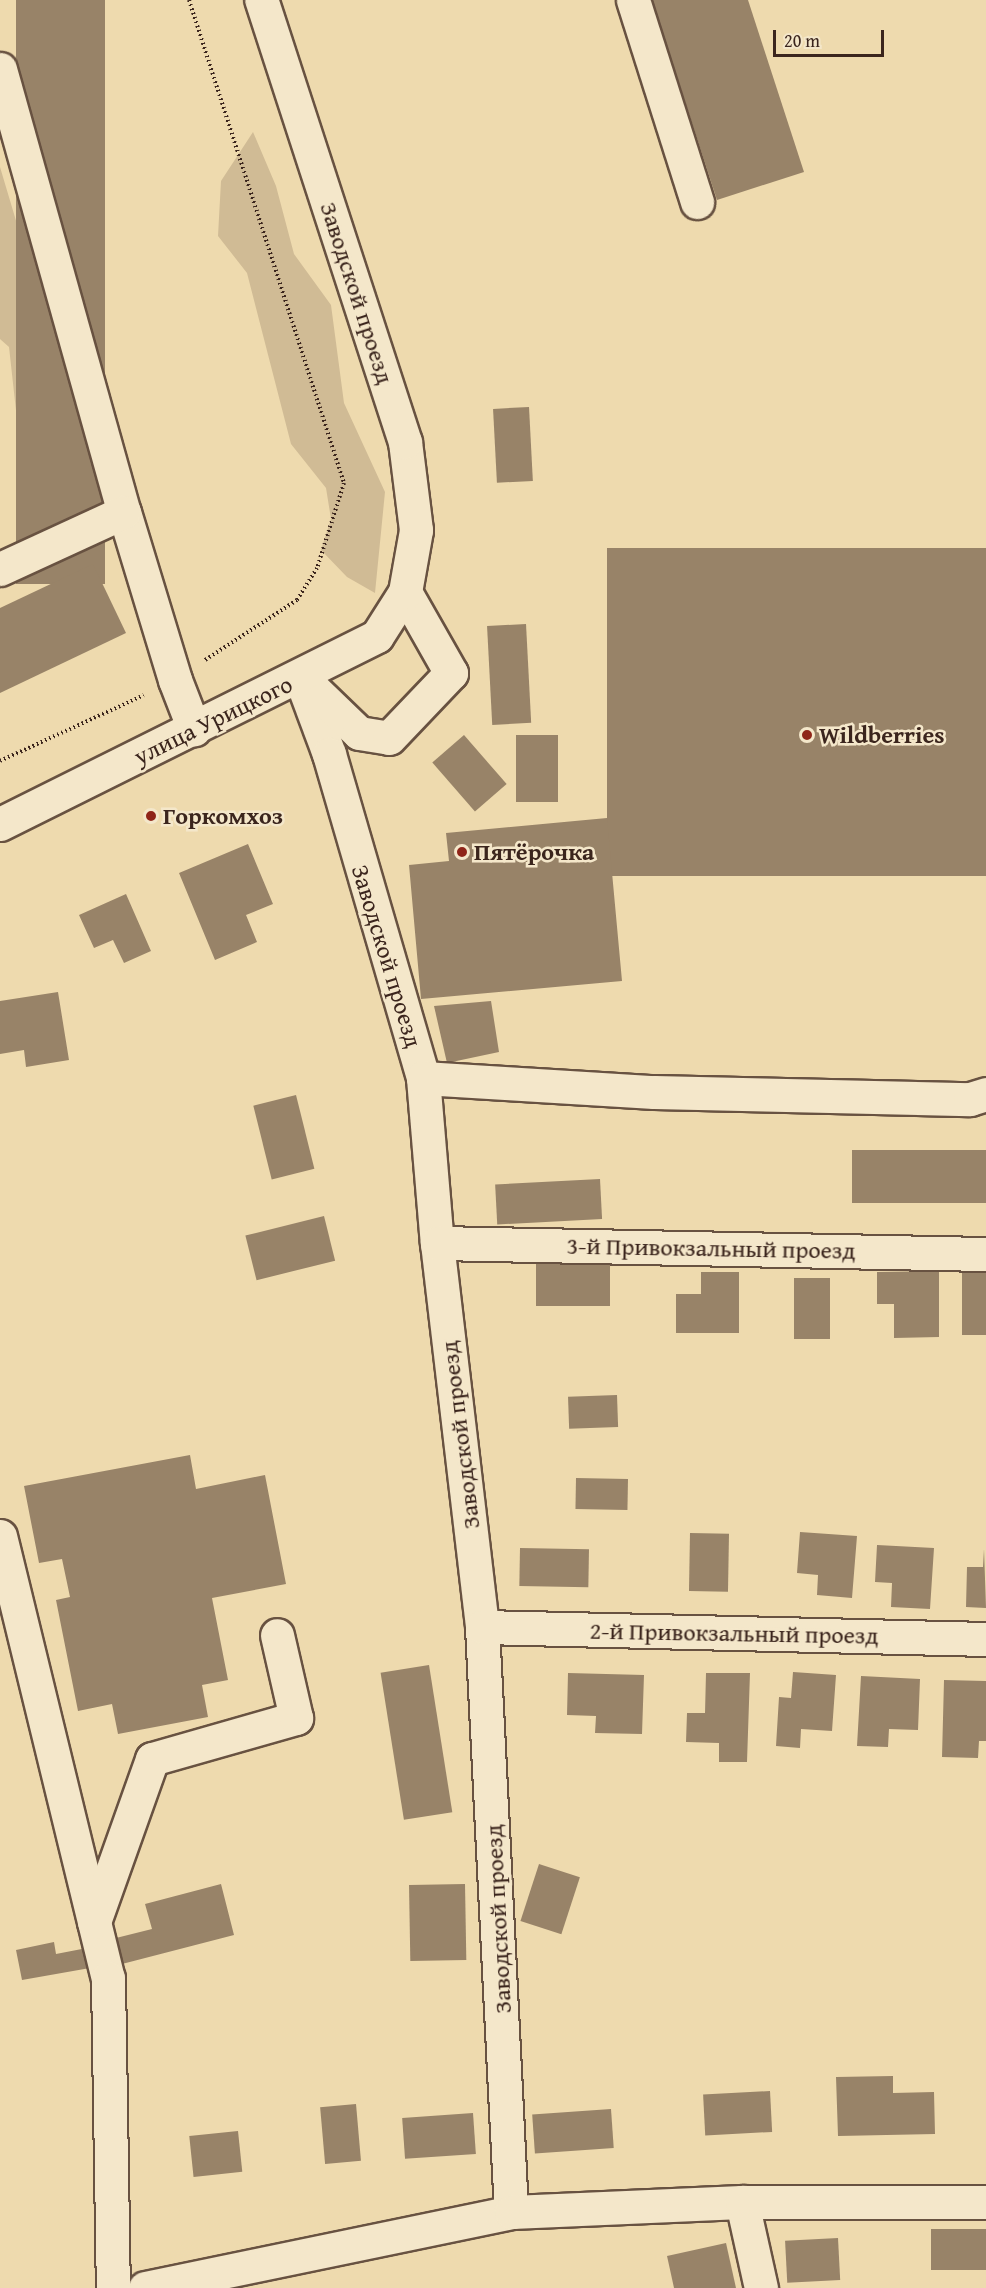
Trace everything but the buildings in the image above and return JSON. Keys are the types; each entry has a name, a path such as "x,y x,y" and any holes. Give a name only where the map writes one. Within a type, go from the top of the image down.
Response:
{"street":[{"name":"Заводской проезд","path":"261,0 405,442 416,530 405,592"},
{"path":"633,0 697,202"},
{"path":"0,69 124,512 175,680 194,729"},
{"path":"0,570 124,512"},
{"name":"улица Урицкого","path":"0,824 377,636 405,592"},
{"path":"300,676 358,733 389,738 451,673 405,592"},
{"name":"Заводской проезд","path":"300,676 329,754 423,1078 437,1243 482,1627 511,2212"},
{"path":"423,1078 654,1092 970,1099 986,1094"},
{"name":"3-й Привокзальный проезд","path":"437,1243 986,1254"},
{"path":"0,1536 108,1978 113,2288"},
{"name":"2-й Привокзальный проезд","path":"482,1627 986,1639"},
{"path":"94,1922 152,1759 296,1718 277,1635"},
{"path":"742,2202 761,2288"},
{"path":"145,2288 511,2212 742,2202 986,2202"}],"path":[{"path":"189,0 344,483 317,568 297,600"}],"shaded area":[{"path":"253,132 276,186 294,254 331,305 344,403 385,492 375,593 347,577 321,550 331,519 326,488 291,444 247,273 218,236 221,181"},
{"path":"0,167 48,328 92,491 57,493 22,465 9,347 0,339"}],"place":[{"name":"Wildberries","path":"807,735"},
{"name":"Горкомхоз","path":"151,816"},
{"name":"Пятёрочка","path":"462,852"}]}
